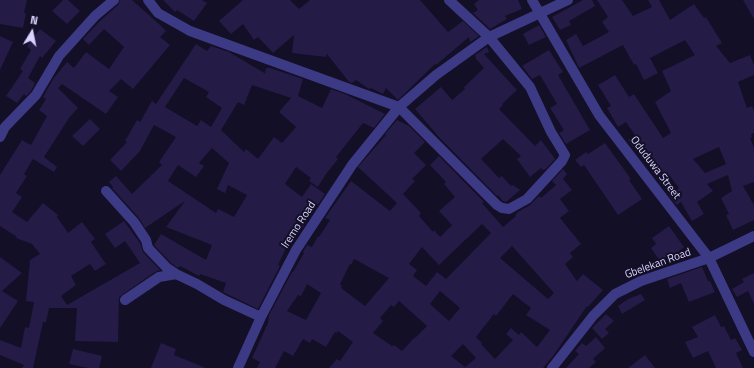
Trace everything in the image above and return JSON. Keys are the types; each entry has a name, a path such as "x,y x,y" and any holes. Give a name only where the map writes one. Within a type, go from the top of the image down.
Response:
{"street":[{"path":"0,137 5,127 36,95 59,56 96,16 114,0"},
{"path":"148,0 158,13 190,31 399,107 497,205 502,208 509,209 527,199 562,161 565,155 551,132 530,87 489,37 449,0"},
{"name":"Oduduwa Street","path":"532,0 599,115 709,258 754,352"},
{"name":"Iremo Road","path":"238,368 261,317 296,250 352,165 399,107 436,75 489,37 568,0"},
{"path":"106,191 140,229 146,240 148,248 167,268 176,274 198,284 224,300 261,317"},
{"name":"Gbelekan Road","path":"552,368 593,316 615,294 641,281 709,258 754,236"},
{"path":"125,300 160,277 176,274"}],"building":[{"path":"0,0 27,0 23,28 0,24"},
{"path":"63,0 68,0 80,11 67,24 52,11"},
{"path":"120,0 132,0 160,25 166,31 160,37 170,45 133,89 121,79 109,91 118,97 106,114 62,84 58,88 78,108 69,118 44,157 57,167 54,172 33,159 24,174 27,176 16,193 22,197 12,212 27,222 43,203 58,215 57,217 68,233 82,222 95,239 91,242 106,264 95,271 90,264 71,276 76,285 61,296 67,305 140,263 125,241 115,248 105,234 124,221 140,243 143,252 160,270 119,297 118,342 75,341 77,308 49,308 46,322 43,322 33,368 22,368 24,365 0,355 0,340 21,348 25,327 29,328 34,302 26,301 30,260 40,254 32,244 16,238 17,237 0,226 0,175 22,140 31,145 47,116 39,110 46,99 43,97 53,79 67,62 74,68 86,52 109,69 124,47 104,29 89,45 83,39 118,5"},
{"path":"163,0 202,0 207,3 194,21 177,10 175,12"},
{"path":"243,0 290,0 299,9 310,0 420,0 448,32 463,21 479,36 470,42 469,37 436,65 435,64 398,100 386,88 383,94 371,88 369,89 356,80 352,83 349,82 327,54 326,57 292,53 294,35 273,53 258,37 254,40 243,24 231,34 219,21"},
{"path":"479,0 518,0 522,9 505,16 507,19 490,29 473,13 478,10 474,4"},
{"path":"583,0 592,0 595,6 569,21 571,25 560,30 552,17"},
{"path":"597,0 622,0 633,16 652,7 648,0 659,0 670,20 694,4 704,18 706,17 722,43 716,46 730,63 750,55 754,65 754,75 738,82 747,108 752,106 754,110 754,133 751,134 752,137 750,138 754,148 754,182 743,186 754,205 754,220 733,230 726,215 729,214 721,198 732,191 728,175 707,184 713,191 697,202 704,214 692,221 681,202 677,205 669,196 679,188 670,176 660,182 649,165 648,166 628,140 635,135 626,122 618,127 607,108 611,106 598,85 615,75 629,97 634,94 663,138 671,133 655,102 671,91 662,71 695,55 685,40 650,58 658,73 644,80 636,64 634,65 623,45 579,68 566,40 576,34 583,46 609,32 602,22 608,17","holes":["719,147 726,164 705,173 693,159"]},
{"path":"743,0 754,0 754,19"},
{"path":"539,25 546,37 529,45 523,34"},
{"path":"40,29 56,41 42,58 40,56 28,78 35,83 31,91 26,96 24,94 17,103 6,96 23,71 20,69 31,50 27,46"},
{"path":"0,36 13,42 0,70"},
{"path":"196,44 207,51 211,46 229,52 266,74 266,68 270,68 303,79 298,96 322,108 331,89 345,94 385,114 374,128 363,123 336,157 338,159 318,187 309,181 311,178 296,167 285,184 302,197 311,184 325,194 317,206 313,203 302,218 307,221 291,245 288,244 278,265 280,266 258,309 223,292 226,283 200,274 199,276 180,266 178,268 171,263 154,245 161,234 206,260 212,245 166,227 185,201 145,228 139,218 112,188 113,187 109,182 116,176 132,194 162,165 159,162 176,137 154,125 140,151 121,171 110,160 127,142 125,141 137,120 140,122 152,101 156,104","holes":["184,78 209,92 206,97 222,108 211,127 201,120 197,126 165,107","252,85 291,98 279,112 296,127 282,143 274,137 258,159 246,149 244,152 221,130 238,102 244,105","212,148 229,163 217,189 225,193 228,185 247,195 234,217 218,209 216,213 168,181 178,165 196,177 204,166 199,163"]},
{"path":"487,47 489,52 484,54 517,90 502,104 503,105 499,109 535,146 541,140 555,159 546,169 543,170 541,168 530,177 517,159 521,156 503,139 481,159 499,178 502,176 511,186 513,185 520,190 506,202 503,201 498,195 497,196 438,136 415,109 441,87 452,100 465,89 464,87 484,68 476,59 475,55"},
{"path":"549,50 563,72 558,75 590,130 566,144 559,133 564,130 550,108 557,104 540,75 532,79 522,66"},
{"path":"90,119 100,129 83,146 72,136"},
{"path":"397,120 409,126 425,142 414,153 426,165 412,179 415,181 403,194 421,213 419,216 433,232 434,230 440,237 452,225 439,211 455,197 444,184 446,182 430,165 439,156 484,202 482,203 503,227 516,216 515,215 518,212 530,205 539,196 541,198 556,185 552,181 563,169 567,174 563,179 572,190 560,199 569,211 560,218 581,244 570,253 573,257 565,264 577,281 583,274 603,290 588,307 587,306 553,356 543,368 329,368 337,359 340,361 353,342 338,331 337,333 335,332 326,347 312,339 310,343 303,339 293,356 284,351 275,368 257,368 260,362 252,358 268,323 269,315 307,245 312,247 318,236 319,237 330,220 325,218 351,181 390,211 397,203 358,167 386,135 385,134","holes":["482,224 491,233 446,279 437,272 426,286 413,276 417,270 409,264 422,247 439,265","512,246 554,293 548,299 500,258","354,259 389,278 365,306 341,288 342,286 340,284 350,264 351,265","307,284 321,293 306,320 287,311 298,295 301,296","440,291 460,308 449,321 430,304","513,294 531,308 526,315 550,330 537,347 521,332 519,335 511,328 506,334 513,340 495,359 476,337 494,314 496,316","399,301 427,326 402,351 373,333 383,321 380,318 391,305 394,307","463,344 476,358 465,367 451,356"]},
{"path":"605,143 631,179 629,180 642,199 618,215 584,165 581,167 575,160 586,152 588,154"},
{"path":"669,226 684,247 668,260 666,257 660,261 651,248 656,244 652,238"},
{"path":"0,257 22,273 2,291 18,301 0,328"},
{"path":"702,267 715,292 689,302 681,283 670,288 667,279"},
{"path":"754,273 754,304 748,291 737,297 732,289 744,282 742,279"},
{"path":"641,294 645,300 622,314 618,306 628,299"},
{"path":"606,314 614,321 605,329 609,333 602,339 592,328"},
{"path":"715,315 721,327 724,326 731,340 735,338 742,350 736,353 743,368 716,368 708,351 693,358 685,342 698,337 692,327"},
{"path":"596,337 605,348 593,359 596,362 589,368 566,368 579,354 575,351 582,343 586,346"},
{"path":"161,343 176,349 174,355 206,368 151,368"},
{"path":"73,349 102,356 99,368 88,368 69,364"},
{"path":"645,355 655,368 628,368"}]}
